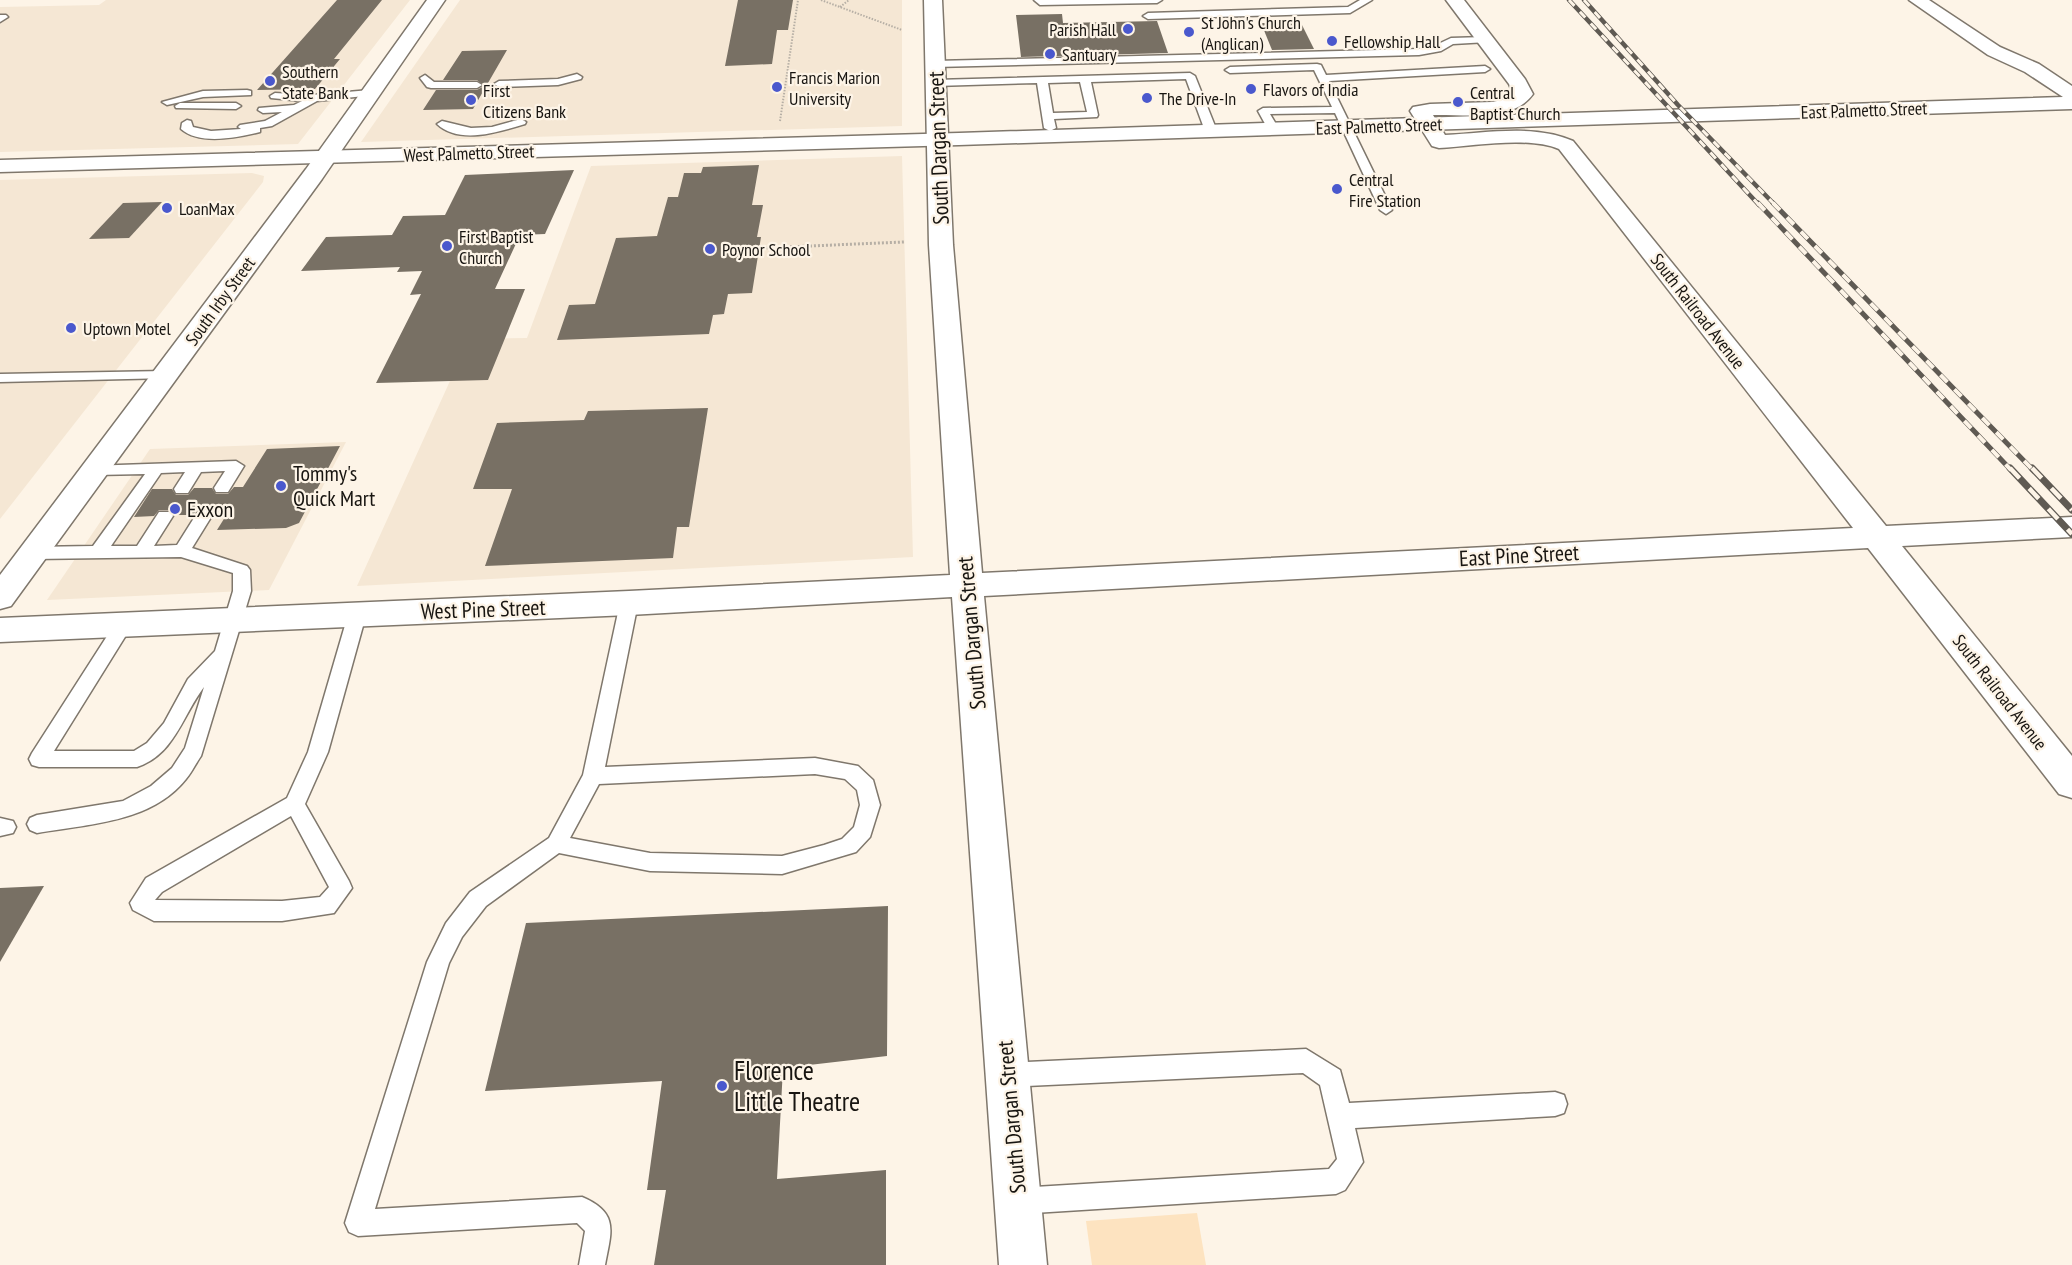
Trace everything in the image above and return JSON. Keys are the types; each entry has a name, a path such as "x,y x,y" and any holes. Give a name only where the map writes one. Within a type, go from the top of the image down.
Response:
{"main road":[{"name":"South Irby Street","path":"0,598 325,158 436,0"},
{"name":"South Dargan Street","path":"933,0 937,140 950,379 1023,1265"},
{"path":"1427,124 1420,111 1501,106 1512,104 1522,98 1523,94 1518,83 1455,0"},
{"path":"1918,0 1994,51 2003,69 2066,101 2072,117"},
{"name":"East Palmetto Street","path":"937,140 1048,102 1211,131 1273,129 1343,118 1427,124 2066,101"},
{"name":"South Railroad Avenue","path":"1427,124 1439,142 1542,138 1556,140 1566,145 2072,783"},
{"name":"West Palmetto Street","path":"0,166 937,140"},
{"name":"East Pine Street","path":"967,584 2072,527"},
{"name":"West Pine Street","path":"0,630 629,603 967,584"}],"lane":[{"path":"1039,0 1040,2 1158,0"},
{"path":"1149,16 1179,11 1350,10 1367,0"},
{"path":"935,73 1207,57 1419,52 1437,49 1451,41 1485,40"},
{"path":"1207,57 1226,52"},
{"path":"1247,52 1259,56"},
{"path":"1230,70 1317,68 1386,210"},
{"path":"1322,78 1485,69"},
{"path":"935,73 1093,115 1084,94"},
{"path":"1048,102 1190,76 1211,131"},
{"path":"499,84 558,82 577,77"},
{"path":"425,78 431,85 477,85"},
{"path":"315,98 288,109 271,101 370,93"},
{"path":"198,98 240,102 183,112 167,102 198,98"},
{"path":"187,123 187,129 192,132 247,132 268,124 315,98"},
{"path":"167,102 187,123 200,127 268,124"},
{"path":"442,124 453,130 478,131 502,129 521,122"},
{"path":"0,378 165,375"},
{"path":"95,470 236,466 222,488"},
{"path":"182,489 196,468"},
{"path":"99,551 156,469"},
{"path":"182,551 205,514"},
{"path":"143,550 165,516"},
{"path":"33,554 182,551 241,570 242,591 194,750 179,774 158,792 127,809 37,825"},
{"path":"592,1265 599,1226 582,1210 358,1223 438,962 454,930 478,899 556,844 593,776 629,603"},
{"path":"295,804 341,888 326,906 282,910 154,911 141,903 154,885 295,804 318,752 357,615"},
{"path":"124,624 39,759 137,759 154,749 171,728 195,684 225,650"},
{"path":"556,844 650,862 782,866 849,846 863,831 870,805 866,786 851,772 815,766 593,776"},
{"path":"1007,1075 1306,1061 1331,1077 1350,1162 1336,1181 1018,1201"},
{"path":"1340,1116 1554,1104"}],"path":[{"path":"778,130 798,0"},
{"path":"821,0 902,30"},
{"path":"840,7 849,0"},
{"path":"762,248 904,242"}],"shaded area":[{"path":"106,0 410,0 298,144 0,152 0,7 99,5"},
{"name":"Francis Marion University","path":"460,0 902,0 902,126 361,142"},
{"path":"902,156 913,557 357,586 469,339 527,338 591,166"},
{"path":"252,173 264,176 263,182 0,519 0,180"},
{"path":"346,442 269,590 47,600 150,449"},
{"path":"1197,1213 1206,1265 1092,1265 1086,1221"}],"building":[{"path":"337,0 382,0 334,59 340,59 315,89 257,90"},
{"path":"738,0 793,0 788,30 777,30 772,64 725,66"},
{"path":"1062,14 1063,23 1157,21 1168,53 1021,57 1016,15"},
{"path":"1261,23 1301,23 1314,49 1272,50"},
{"path":"507,50 473,109 423,110 436,90 477,90 484,86 477,80 443,80 462,51"},
{"path":"759,165 752,205 763,205 757,237 761,237 752,293 728,294 724,314 713,315 709,334 557,340 569,305 595,304 616,238 657,236 668,197 678,197 684,173 701,173 703,167"},
{"path":"574,170 545,234 520,235 495,289 525,289 488,380 376,383 421,294 410,295 422,271 397,272 400,267 301,271 326,237 392,235 403,216 445,215 465,175"},
{"path":"162,202 129,238 89,239 123,203"},
{"path":"708,408 689,527 677,527 673,558 485,566 512,489 473,489 497,423 584,420 588,411"},
{"name":"Tommy's Quick Mart","path":"340,446 299,523 286,528 217,530 227,514 215,514 211,508 199,508 193,515 175,515 171,510 159,510 154,516 134,517 152,489 172,489 176,495 188,495 194,488 212,488 216,494 228,494 234,487 243,487 267,449"},
{"path":"44,886 0,962 0,888"},
{"name":"Florence Little Theatre","path":"888,906 887,1056 783,1068 777,1179 886,1170 886,1265 654,1265 666,1190 647,1190 662,1081 485,1091 526,923"}],"railway":[{"path":"1569,0 1759,205"},
{"path":"1584,0 1678,105 1775,205"},
{"path":"1758,203 2011,470"},
{"path":"1773,203 2033,470"},
{"path":"2010,468 2072,534"},
{"path":"2032,468 2072,510"}],"place":[{"name":"Parish Hall","path":"1128,29"},
{"name":"St John's Church (Anglican)","path":"1189,32"},
{"name":"Fellowship Hall","path":"1332,41"},
{"name":"Santuary","path":"1050,54"},
{"name":"Southern State Bank","path":"270,81"},
{"name":"Francis Marion University","path":"777,87"},
{"name":"Flavors of India","path":"1251,89"},
{"name":"The Drive-In","path":"1147,98"},
{"name":"First Citizens Bank","path":"471,100"},
{"name":"Central Baptist Church","path":"1458,102"},
{"name":"Central Fire Station","path":"1337,189"},
{"name":"LoanMax","path":"167,208"},
{"name":"First Baptist Church","path":"447,246"},
{"name":"Poynor School","path":"710,249"},
{"name":"Uptown Motel","path":"71,328"},
{"name":"Tommy's Quick Mart","path":"281,486"},
{"name":"Exxon","path":"175,509"},
{"name":"Florence Little Theatre","path":"722,1086"}]}
